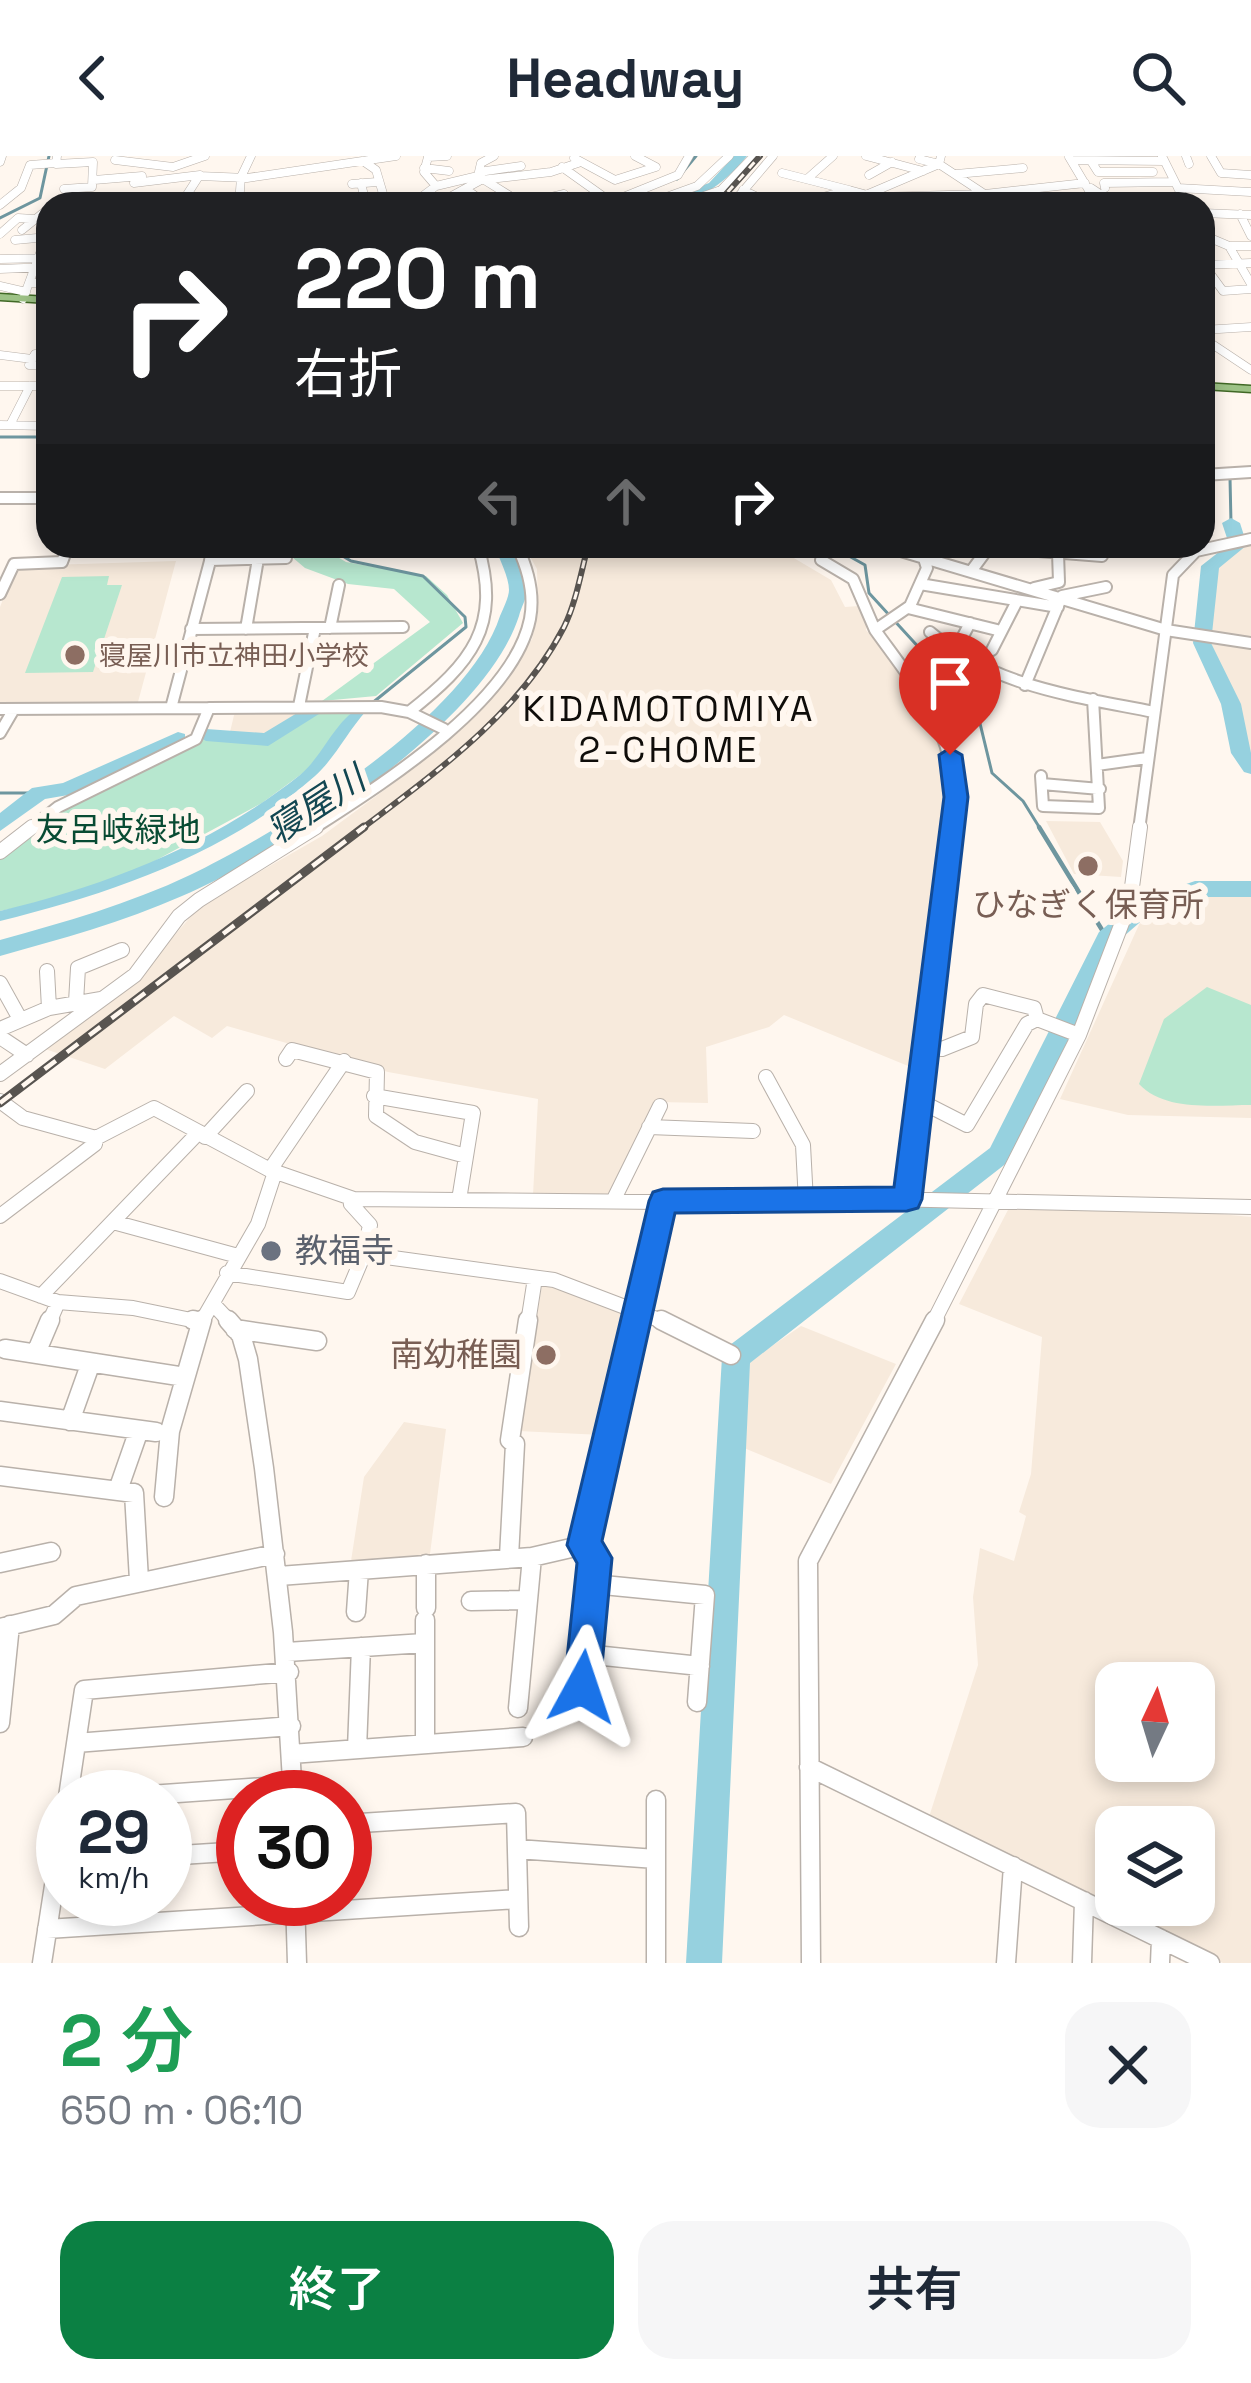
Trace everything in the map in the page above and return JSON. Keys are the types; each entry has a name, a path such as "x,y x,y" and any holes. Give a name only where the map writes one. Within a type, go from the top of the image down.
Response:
{"main road":[{"path":"0,300 26,291 36,296"},
{"path":"0,300 36,302"},
{"path":"1215,389 1251,392"}],"street":[{"path":"164,166 177,156"},
{"path":"120,178 119,159 164,166 194,164 205,156"},
{"path":"240,192 251,156"},
{"path":"136,178 134,183 241,177 396,156"},
{"path":"436,186 424,168 427,156 447,156"},
{"path":"463,192 479,176 481,163 494,156"},
{"path":"511,156 542,192"},
{"path":"569,156 615,180 656,167 635,156"},
{"path":"424,168 479,176 527,176 599,156"},
{"path":"680,192 697,186 729,156"},
{"path":"715,192 754,156"},
{"path":"747,192 743,190 773,156"},
{"path":"806,179 833,156"},
{"path":"1006,183 1014,183 1021,192 1159,182 1250,193 1248,174 1221,173 1211,156"},
{"path":"636,192 678,175 686,157"},
{"path":"873,157 922,172 960,177 1023,168"},
{"path":"919,159 940,158 982,192"},
{"path":"873,192 922,172 940,158"},
{"path":"1071,158 1163,158 1180,192"},
{"path":"1071,158 1090,192"},
{"path":"363,161 376,170 382,192"},
{"path":"1091,161 1098,172 1153,172"},
{"path":"1145,161 1159,182"},
{"path":"0,205 21,188 30,165 93,162 92,187 64,189"},
{"path":"869,175 892,162"},
{"path":"64,192 70,163"},
{"path":"94,180 147,176 152,164"},
{"path":"194,164 199,176"},
{"path":"428,192 521,166"},
{"path":"562,167 595,192"},
{"path":"881,168 905,179"},
{"path":"782,173 856,192"},
{"path":"540,174 562,192"},
{"path":"189,192 199,176"},
{"path":"479,176 504,192"},
{"path":"361,192 357,184 377,182"},
{"path":"1086,184 1097,192"},
{"path":"841,192 849,190"},
{"path":"1215,190 1224,214"},
{"path":"1240,214 1251,236"},
{"path":"1215,215 1251,215"},
{"path":"0,234 18,218 36,224"},
{"path":"28,225 36,219"},
{"path":"15,240 36,238"},
{"path":"1215,240 1228,246 1251,246"},
{"path":"1215,281 1223,291 1251,286 1228,246"},
{"path":"1,265 36,258"},
{"path":"1,265 36,258"},
{"path":"1215,264 1251,263"},
{"path":"26,291 36,270"},
{"path":"0,286 26,291 36,287"},
{"path":"1215,332 1251,327"},
{"path":"1215,345 1251,370"},
{"path":"1215,354 1223,352"},
{"path":"36,354 28,365 36,365"},
{"path":"0,355 32,359"},
{"path":"0,386 36,386"},
{"path":"5,425 30,386"},
{"path":"5,425 36,426"},
{"path":"1215,474 1251,472"},
{"path":"0,498 36,498"},
{"path":"0,594 14,564 62,562 64,558"},
{"path":"171,708 210,560 286,558"},
{"path":"410,712 442,687 488,626 490,582 482,558"},
{"path":"0,1075 134,974 179,916 199,900 344,808 487,692 517,654 528,630 531,588 522,558"},
{"path":"875,630 908,608 927,568 923,558"},
{"path":"939,558 1034,588 1060,602 1203,638 1251,643"},
{"path":"972,570 980,558"},
{"path":"1034,588 1059,582 1058,558"},
{"path":"811,1963 808,1561 998,1203 1079,1035 1130,902 1166,630 1177,566 1186,558"},
{"path":"246,629 258,559"},
{"path":"821,560 853,579 875,630 940,721 956,797 907,1199"},
{"path":"920,584 1016,604 1060,602 1106,587"},
{"path":"330,628 339,585"},
{"path":"1025,685 1060,602"},
{"path":"992,650 1016,604"},
{"path":"908,608 1001,631"},
{"path":"946,647 961,640 970,623"},
{"path":"191,629 403,627"},
{"path":"299,706 315,628"},
{"path":"930,632 946,647 1025,685 1154,712"},
{"path":"1093,699 1092,753 1097,765 1100,789 1099,808 1043,806 1041,780 1100,789"},
{"path":"0,733 7,709 299,706 410,712 444,729"},
{"path":"0,852 58,807 196,739 209,708"},
{"path":"1097,765 1147,758"},
{"path":"76,1002 78,968 122,950"},
{"path":"47,971 49,1008"},
{"path":"0,983 20,1019"},
{"path":"923,1047 942,1049 972,1037 976,1004 982,995 1034,1008 1036,1019"},
{"path":"27,1055 0,1033 49,1008 106,998"},
{"path":"916,1099 967,1125 1027,1024 1036,1019 1079,1035"},
{"path":"286,1059 292,1050 376,1072 376,1116 415,1142 466,1156"},
{"path":"164,1497 170,1431 201,1322 258,1224 273,1171 344,1060"},
{"path":"766,1077 803,1145 806,1202"},
{"path":"36,1353 50,1299 113,1222 247,1091"},
{"path":"374,1096 473,1113 459,1200"},
{"path":"0,1101 23,1118 96,1138 154,1108 273,1171 354,1199 907,1199 1251,1207"},
{"path":"614,1199 660,1106"},
{"path":"0,1126 16,1112"},
{"path":"650,1127 753,1131"},
{"path":"0,1216 95,1144 96,1138"},
{"path":"227,1273 348,1292 374,1227 351,1204 354,1199"},
{"path":"584,1545 663,1201"},
{"path":"113,1222 238,1256"},
{"path":"364,1254 554,1280 638,1309 731,1355"},
{"path":"509,1557 514,1444 510,1440 535,1278"},
{"path":"0,1281 50,1299 133,1308 201,1322"},
{"path":"214,1306 236,1329 248,1359 279,1576 291,1770"},
{"path":"236,1329 317,1340"},
{"path":"5,1349 185,1377"},
{"path":"70,1421 90,1365"},
{"path":"0,1411 148,1431 118,1490"},
{"path":"0,1476 134,1493 139,1580"},
{"path":"279,1576 532,1557 584,1545"},
{"path":"582,1687 595,1558 584,1545"},
{"path":"0,1563 51,1552"},
{"path":"0,1723 5,1626 54,1615 76,1596 274,1554"},
{"path":"518,1708 532,1557"},
{"path":"425,1744 426,1564"},
{"path":"356,1612 359,1570"},
{"path":"592,1584 705,1595 698,1702"},
{"path":"471,1600 528,1600"},
{"path":"72,1770 84,1690 288,1662 361,1647 424,1642"},
{"path":"357,1749 361,1647"},
{"path":"585,1654 700,1666"},
{"path":"76,1743 291,1726"},
{"path":"291,1754 523,1737"},
{"path":"809,1767 1210,1963"},
{"path":"656,1800 656,1963"},
{"path":"372,1822 517,1813 520,1927"},
{"path":"517,1849 656,1859"},
{"path":"1006,1963 1012,1866"},
{"path":"372,1903 518,1899"},
{"path":"1082,1963 1084,1901"},
{"path":"47,1929 216,1913"},
{"path":"42,1963 48,1926"},
{"path":"296,1926 297,1963"},
{"path":"1160,1963 1161,1939"}],"shaded area":[{"path":"1251,544 1251,639 1207,634 1218,567"},
{"path":"531,558 794,558 831,580 845,607 859,606 867,618 866,630 909,680 939,734 947,768 949,796 913,1068 784,1015 769,1027 706,1047 708,1103 657,1102 607,1196 533,1195 538,1099 388,1072 227,1026 212,1038 174,1016 105,1069 45,1049 139,976 200,906 322,836 406,774 507,681 532,639 538,613 537,569"},
{"name":"寝屋川市立神田小学校","path":"176,561 138,702 0,704 0,607 16,566"},
{"path":"1210,644 1251,647 1251,764 1244,755 1236,712"},
{"path":"301,709 274,737 230,732 235,711"},
{"path":"1046,821 1100,822 1123,861 1121,877 1074,874"},
{"path":"1196,891 1251,891 1251,1118 1128,1115 1060,1099 1147,907"},
{"path":"1009,1208 1178,1210 1251,1217 1251,1963 1223,1963 1147,1926 1215,1926 1215,1806 1095,1806 1095,1901 928,1820 978,1665 973,1597 980,1548 1014,1561 1026,1516 1019,1512 1031,1474 1042,1337 959,1304"},
{"path":"542,1285 627,1309 602,1435 518,1431"},
{"path":"801,1326 896,1364 831,1484 744,1448 750,1361"},
{"path":"404,1422 446,1429 430,1554 351,1561 364,1477"}],"green space":[{"path":"293,558 339,558 426,576 447,595 463,623 376,696 322,701 430,622 394,589 348,584 305,568"},
{"path":"109,576 107,585 122,585 93,672 25,673 62,577"},
{"name":"友呂岐緑地","path":"312,711 352,712 311,767 262,803 138,870 49,901 0,911 0,857 42,821 205,736 268,740 281,736"},
{"path":"1207,987 1251,1005 1251,1105 1177,1103 1139,1084 1164,1019"}],"waterway":[{"path":"41,192 49,156"},
{"path":"677,179 696,156"},
{"name":"寝屋川","path":"697,192 714,186 741,156"},
{"path":"0,218 36,200"},
{"path":"0,437 36,437"},
{"path":"1230,478 1231,523"},
{"path":"1231,523 1238,545 1210,566 1201,635 1207,658 1231,704 1241,753 1251,767"},
{"path":"346,558 423,576 465,617 466,627 371,704"},
{"name":"寝屋川","path":"0,948 127,909 200,879 292,827 412,740 464,690 502,639 518,590 508,558"},
{"path":"852,558 865,565 869,593 977,711 992,773 1023,801 1041,830"},
{"path":"206,735 268,740 312,710"},
{"path":"0,916 121,880 240,823 308,775 360,711"},
{"path":"0,824 39,793 67,789 178,738"},
{"path":"0,793 39,793"},
{"path":"1039,827 1107,938"},
{"path":"704,1963 736,1357 999,1155 1107,938 1145,906 1165,899 1195,889 1251,889"}],"railway":[{"path":"728,192 760,156"},
{"path":"360,830 474,739 524,687 564,627 585,558"},
{"path":"0,1103 364,827"}],"place":[{"name":"寝屋川市立神田小学校","path":"75,655"},
{"name":"ひなぎく保育所","path":"1088,866"},
{"name":"教福寺","path":"271,1251"},
{"name":"南幼稚園","path":"546,1355"}],"district":[{"name":"KIDAMOTOMIYA 2-CHOME","path":"669,730"}],"route":[{"path":"582,1687 595,1558 584,1545 663,1201 907,1199 956,797 950,755"}]}
